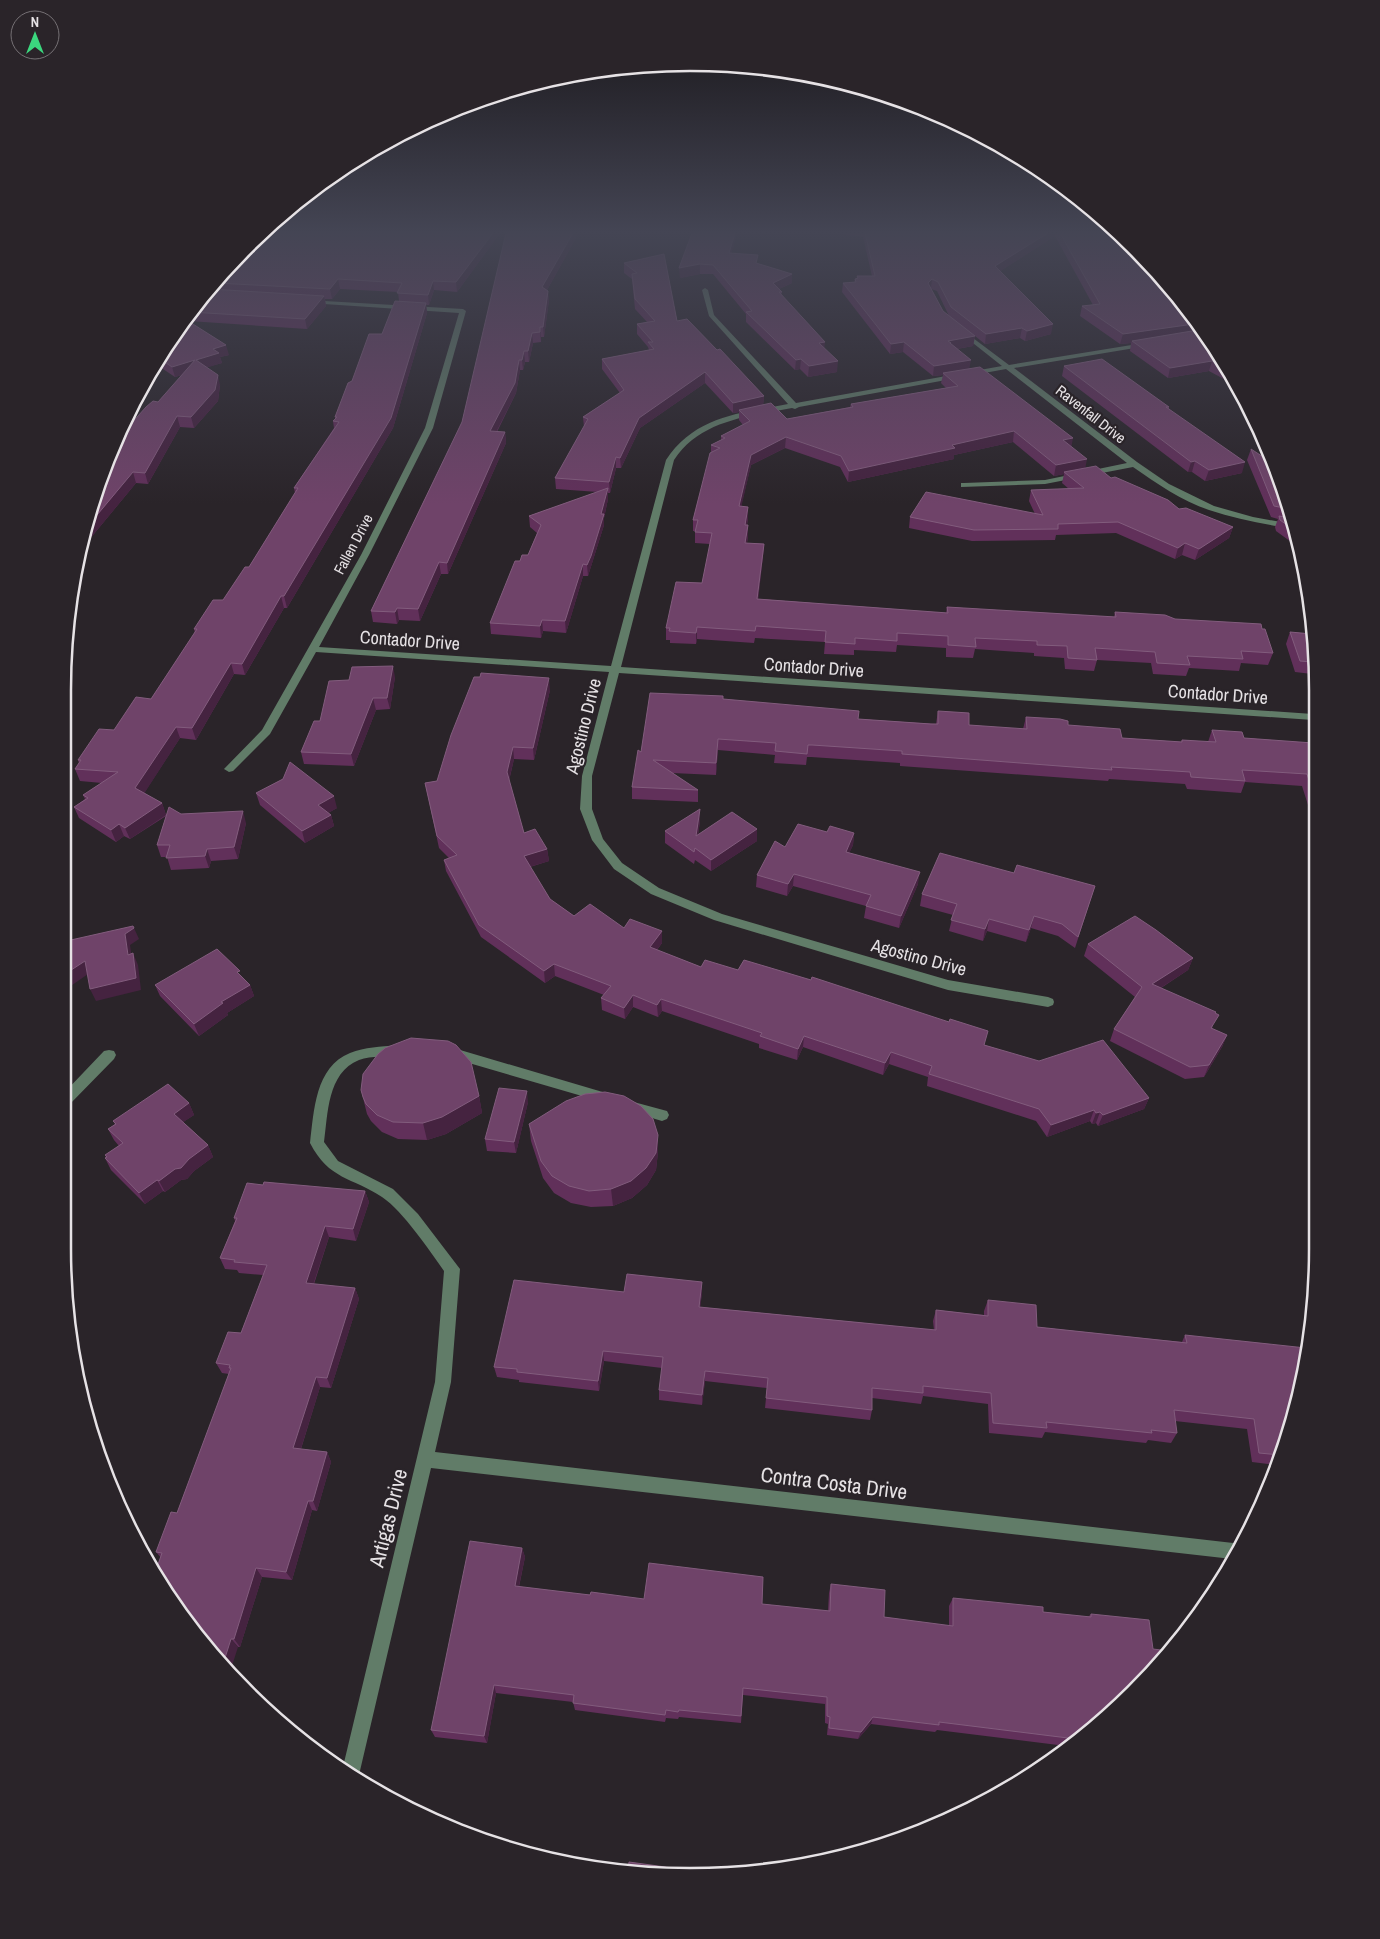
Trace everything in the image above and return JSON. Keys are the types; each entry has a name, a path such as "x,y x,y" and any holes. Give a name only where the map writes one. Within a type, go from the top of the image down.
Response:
{"street":[{"name":"Fallen Drive","path":"229,768 266,732 365,555 429,428 460,323"},
{"path":"719,323 795,407"},
{"name":"Ravenfall Drive","path":"953,325 1134,464 1166,486 1211,508 1253,519 1286,525"},
{"name":"Agostino Drive","path":"1048,1002 948,985 718,917 654,891 618,866 598,840 586,810 587,776 670,460 678,446 691,434 736,416 1153,343"},
{"path":"964,484 1045,482 1134,464"},
{"name":"Contador Drive","path":"312,649 1309,717"},
{"name":"Artigas Drive","path":"351,1766 443,1382 452,1269 413,1218 388,1193 354,1177 333,1164 317,1143 325,1089 333,1072 354,1057 411,1048"},
{"path":"436,1050 453,1052 662,1115"},
{"path":"71,1093 109,1055"},
{"name":"Contra Costa Drive","path":"426,1459 1230,1550"}],"building":[{"path":"192,323 226,345 213,349 219,353 196,360 218,375 215,390 191,417 177,416 145,473 133,472 96,516 118,453 132,423 153,401 158,402 195,360 172,367 166,363"},
{"path":"386,323 420,323 391,418 284,596 281,596 242,664 231,663 192,728 176,727 135,788 162,803 125,828 119,824 111,830 74,807 88,798 83,795 118,772 75,769 81,760 78,760 99,729 114,730 136,697 151,699 197,629 194,629 213,600 223,600 245,567 249,567 298,488 294,488 339,422 333,421 337,417 335,417 348,383 352,381 369,334 382,334"},
{"path":"485,323 543,323 543,327 540,327 540,332 532,333 528,351 524,351 522,360 519,360 515,383 490,431 505,432 447,563 439,562 418,609 397,608 395,612 371,611 462,422"},
{"path":"691,323 717,350 720,349 764,396 733,403 705,372 639,418 620,458 616,457 609,482 555,478 588,419 583,417 624,390 602,359 654,349 648,342 653,342 637,324"},
{"path":"758,323 808,323 825,342 819,343 838,361 809,366 801,359 796,360"},
{"path":"875,323 959,323 975,336 948,341 971,360 934,366 904,342 891,344"},
{"path":"972,323 1053,324 1027,331 1022,328 986,334"},
{"path":"1108,323 1189,325 1123,334"},
{"path":"1193,331 1214,362 1170,368 1132,341"},
{"path":"1102,359 1169,407 1166,407 1245,462 1209,470 1195,461 1191,462 1064,366"},
{"path":"980,367 1073,438 1063,440 1087,459 1056,465 1014,431 952,445 955,448 849,471 841,456 786,437 751,455 739,506 748,507 745,543 764,544 757,599 948,613 947,607 1116,617 1115,612 1165,615 1175,619 1261,624 1262,629 1265,629 1273,653 1241,651 1243,659 1187,656 1190,665 1157,663 1155,652 1095,648 1097,660 1068,658 1067,646 1037,645 1037,641 975,638 976,647 948,645 948,636 897,633 897,641 855,638 855,644 825,642 826,631 756,626 755,631 697,627 696,633 669,631 670,628 666,628 676,582 702,583 712,533 695,532 698,520 693,520 710,453 720,448 711,445 725,438 721,436 750,421 739,410 771,403 787,419 853,407 851,404 958,386 943,373"},
{"path":"1251,449 1264,457 1281,507 1274,506"},
{"path":"1096,466 1111,478 1115,477 1168,500 1179,509 1186,508 1233,527 1199,549 1185,543 1178,548 1118,522 1058,524 1058,529 974,530 910,517 926,492 1043,515 1031,490 1084,488 1064,472"},
{"path":"608,488 601,514 604,514 591,556 587,565 583,564 565,621 542,620 540,626 490,623 515,561 520,561 522,555 528,555 541,525 529,516"},
{"path":"1279,516 1284,517 1286,525 1280,520"},
{"path":"1290,632 1305,633 1308,662 1300,661"},
{"path":"393,666 387,698 373,698 351,754 301,752 314,721 320,721 329,681 349,680 352,667"},
{"path":"481,673 549,678 533,748 513,747 507,772 524,833 535,829 547,849 524,856 550,899 574,916 590,904 624,928 630,919 662,931 650,947 701,967 705,960 738,970 744,960 811,980 812,977 949,1022 950,1019 988,1031 984,1045 1039,1061 1103,1040 1149,1098 1103,1115 1100,1112 1096,1113 1094,1110 1051,1125 1039,1109 929,1074 932,1066 891,1052 885,1063 804,1036 798,1049 760,1036 762,1033 661,999 657,1005 633,995 624,1008 601,998 611,986 554,964 544,971 479,925 444,860 457,855 437,836 425,783 437,781 451,735 474,677 480,677"},
{"path":"650,693 723,696 723,699 859,711 858,719 931,724 938,724 938,711 969,713 969,725 1027,729 1026,717 1060,719 1068,721 1068,725 1120,729 1122,738 1216,742 1212,730 1242,732 1244,738 1309,743 1309,780 1307,774 1242,770 1245,781 1191,777 1190,772 1111,767 1112,770 812,745 808,745 807,754 775,751 776,743 718,739 716,763 653,760 698,790 632,787 638,750 641,752"},
{"path":"290,762 334,796 318,805 331,815 302,831 256,793 283,779"},
{"path":"169,807 181,814 243,811 234,847 207,849 205,856 166,858 170,845 157,845"},
{"path":"700,809 696,836 732,812 757,829 711,860 695,848 694,852 665,831"},
{"path":"798,824 827,832 830,826 854,833 846,852 920,872 901,916 866,906 871,895 794,874 788,884 757,875 775,841 785,847"},
{"path":"940,853 1014,873 1017,865 1095,886 1078,937 1062,924 1034,916 1029,930 989,919 985,929 951,920 957,904 922,894"},
{"path":"1135,916 1193,958 1152,984 1219,1015 1211,1028 1227,1035 1209,1065 1190,1067 1114,1029 1142,987 1088,944"},
{"path":"133,926 134,928 125,934 128,955 133,953 136,978 90,989 85,961 71,970 71,940"},
{"path":"217,949 240,971 237,972 250,985 221,1002 223,1003 194,1024 155,985"},
{"path":"411,1038 448,1041 456,1045 471,1062 479,1096 442,1117 423,1123 393,1122 377,1115 366,1104 363,1097 361,1090 363,1074 385,1048"},
{"path":"168,1084 189,1103 174,1114 208,1145 189,1159 181,1168 175,1169 139,1193 105,1158 107,1157 105,1155 123,1143 108,1129 116,1124 113,1121"},
{"path":"499,1088 527,1091 514,1142 485,1139"},
{"path":"605,1092 624,1096 641,1106 653,1119 658,1135 656,1153 646,1168 631,1181 611,1189 589,1191 569,1186 552,1176 541,1161 529,1124 566,1101 585,1094"},
{"path":"264,1182 365,1191 353,1229 325,1226 306,1283 355,1288 327,1378 316,1377 293,1448 327,1452 313,1501 308,1501 286,1572 256,1568 234,1639 231,1639 225,1657 199,1626 176,1593 158,1564 162,1553 156,1552 171,1512 177,1513 231,1368 229,1368 230,1365 216,1363 228,1332 241,1333 267,1265 234,1262 235,1260 220,1258 237,1218 234,1218 247,1183 263,1185"},
{"path":"627,1274 702,1282 699,1307 936,1330 936,1310 988,1316 988,1300 1036,1305 1037,1327 1187,1343 1185,1335 1300,1347 1288,1409 1274,1454 1259,1453 1254,1419 1174,1410 1177,1433 1151,1430 1152,1433 1046,1422 1047,1428 993,1423 991,1393 923,1386 923,1393 872,1388 872,1410 766,1398 768,1378 705,1371 702,1395 659,1390 663,1357 603,1351 598,1381 517,1372 517,1369 494,1367 514,1280 624,1292"},
{"path":"470,1541 522,1548 515,1586 590,1595 591,1592 644,1599 649,1563 763,1577 762,1604 830,1611 831,1584 885,1590 884,1617 953,1626 953,1598 1043,1607 1043,1612 1091,1617 1091,1614 1149,1620 1153,1649 1161,1650 1128,1687 1069,1738 939,1722 939,1725 873,1717 861,1732 829,1728 830,1717 827,1716 827,1697 743,1688 741,1716 679,1710 678,1712 666,1710 665,1715 573,1703 574,1695 494,1685 484,1736 431,1730"},
{"path":"629,1862 663,1867 650,1866 629,1864"}]}
